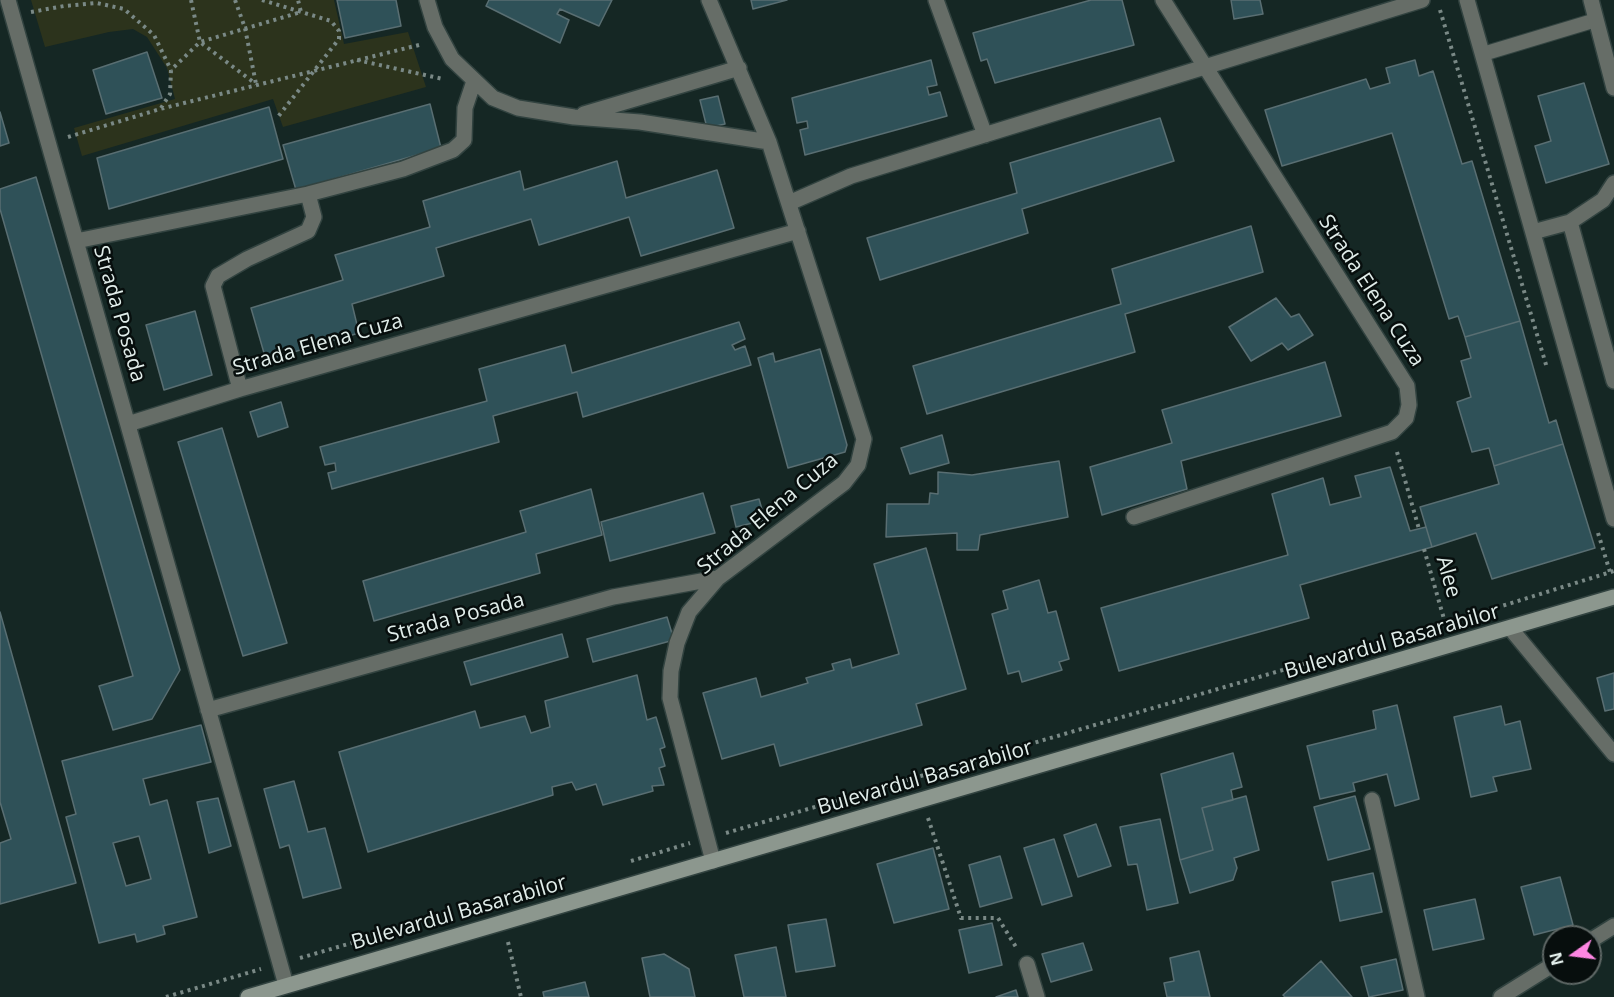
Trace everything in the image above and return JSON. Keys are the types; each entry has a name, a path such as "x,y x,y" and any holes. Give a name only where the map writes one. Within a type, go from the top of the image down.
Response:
{"main road":[{"name":"Bulevardul Basarabilor","path":"248,997 1452,647 1614,597"}],"street":[{"name":"Strada Posada","path":"8,0 286,986"},
{"path":"427,0 435,27 452,59 494,98 518,108 574,117 640,122 769,142"},
{"name":"Strada Elena Cuza","path":"709,0 769,142 864,439 858,465 844,483 718,579 689,612 677,643 671,670 670,698 713,861"},
{"path":"936,0 985,135"},
{"name":"Strada Elena Cuza","path":"1163,0 1407,386 1409,405 1406,418 1392,432"},
{"path":"789,203 851,176 1422,0"},
{"path":"1467,0 1614,519"},
{"path":"1591,0 1614,88"},
{"path":"574,117 739,68"},
{"name":"Strada Posada","path":"76,241 308,194 403,169 453,150 464,140 465,108 474,81"},
{"path":"1533,232 1570,222 1603,200 1614,183"},
{"path":"240,389 213,286 218,276 247,259 308,231 314,217 308,194"},
{"path":"1570,222 1614,381"},
{"name":"Strada Elena Cuza","path":"128,424 240,389 798,231"},
{"path":"1134,517 1392,432"},
{"name":"Strada Posada","path":"208,710 613,597 718,579"},
{"path":"1511,629 1614,754"},
{"path":"1372,800 1417,997"},
{"path":"1027,964 1037,997"},
{"path":"1501,997 1542,971"}],"lane":[{"path":"1484,54 1596,20"}],"path":[{"path":"191,0 200,42 257,85"},
{"path":"235,0 257,85"},
{"path":"262,0 331,21 339,31 339,39 276,118"},
{"path":"298,0 301,12"},
{"path":"1437,0 1512,251"},
{"path":"12,16 64,6 97,3 124,9 154,34 171,70 170,94 160,109"},
{"path":"171,70 200,42 301,12"},
{"path":"48,143 160,109 442,39"},
{"path":"354,60 428,78 474,81"},
{"path":"1392,432 1419,529"},
{"name":"Alee","path":"1424,549 1452,647"},
{"path":"1478,613 1614,571"},
{"path":"1434,627 1456,620"},
{"path":"629,862 1323,658"},
{"path":"922,801 961,918 998,918 1027,964"},
{"path":"504,922 521,997"},
{"path":"166,997 404,927"}],"green space":[{"path":"31,0 334,0 344,44 408,32 426,87 283,127 273,99 82,156 74,128 175,99 167,68 147,37 133,29 109,32 45,47"}],"building":[{"path":"337,0 396,0 401,26 345,38"},
{"path":"489,0 612,0 599,26 560,9 557,14 569,20 560,43 486,6"},
{"path":"751,0 787,0 753,9"},
{"path":"1091,0 1122,0 1134,45 995,83 987,59 981,61 973,33"},
{"path":"1231,0 1260,0 1263,14 1234,19"},
{"path":"147,52 162,98 106,114 93,70"},
{"path":"931,60 937,85 927,87 929,95 940,92 947,116 805,155 800,130 808,128 807,121 797,123 792,98"},
{"path":"1415,60 1419,76 1433,71 1462,164 1472,161 1520,321 1465,337 1458,316 1449,319 1392,133 1282,166 1265,110 1366,79 1370,89 1390,83 1386,68"},
{"path":"1584,83 1609,164 1546,183 1535,146 1551,141 1538,96"},
{"path":"718,96 725,124 707,128 700,100"},
{"path":"430,104 441,148 296,190 283,145"},
{"path":"269,107 283,159 109,209 97,158"},
{"path":"0,112 9,143 0,146"},
{"path":"1160,118 1174,161 1022,209 1028,233 880,280 867,238 1017,193 1010,163"},
{"path":"617,161 626,198 717,170 734,228 641,256 629,217 539,245 531,219 436,248 444,276 352,304 359,333 266,360 251,308 343,280 335,255 430,227 423,201 520,171 524,190"},
{"path":"36,177 180,670 152,719 113,730 99,686 133,676 0,209 0,189"},
{"path":"1251,226 1263,272 1125,314 1135,352 927,414 913,366 1121,304 1112,269"},
{"path":"1276,298 1291,317 1299,314 1313,335 1288,350 1282,343 1251,361 1229,327"},
{"path":"195,311 212,375 164,390 146,325"},
{"path":"1520,321 1549,423 1556,420 1563,444 1494,466 1489,448 1472,452 1457,402 1471,397 1461,361 1471,358 1465,337"},
{"path":"739,322 745,339 732,345 735,350 745,346 751,365 583,417 577,392 493,416 499,442 332,489 328,473 336,471 335,463 325,465 320,447 487,401 479,369 565,345 572,373"},
{"path":"820,349 847,445 845,452 788,468 758,358 773,353 775,362"},
{"path":"1325,362 1341,416 1181,461 1187,489 1102,515 1090,467 1172,443 1162,410"},
{"path":"281,402 288,427 258,437 250,412"},
{"path":"222,428 287,643 243,656 178,442"},
{"path":"942,435 949,463 910,474 901,448"},
{"path":"1563,444 1595,548 1492,579 1476,533 1432,547 1420,507 1499,484 1494,466"},
{"path":"1059,461 1068,517 980,535 978,550 957,550 957,533 886,537 887,504 929,504 930,493 938,494 938,472 972,475"},
{"path":"1390,467 1410,531 1426,527 1432,547 1300,585 1309,618 1119,671 1101,608 1288,555 1272,494 1323,478 1330,505 1361,497 1355,476"},
{"path":"591,489 602,535 536,554 540,573 374,621 363,581 526,532 520,511"},
{"path":"703,493 715,533 610,561 601,522"},
{"path":"759,499 765,520 736,527 731,506"},
{"path":"926,548 966,689 916,704 922,725 780,766 774,744 722,759 703,693 756,678 761,697 808,683 806,678 834,670 832,664 850,659 852,668 899,654 874,564"},
{"path":"1039,580 1048,613 1056,611 1069,659 1059,662 1062,670 1022,682 1019,671 1008,674 992,614 1008,609 1003,591"},
{"path":"0,612 76,883 0,904 0,843 11,839 0,802"},
{"path":"667,617 674,640 593,662 587,639"},
{"path":"562,634 568,657 471,685 464,662"},
{"path":"1614,673 1614,709 1605,711 1597,678"},
{"path":"637,675 647,720 656,717 665,747 660,749 665,766 659,768 664,785 652,786 653,791 603,805 596,784 576,790 572,782 552,787 553,795 368,852 339,752 475,711 480,728 525,716 531,733 550,727 545,701"},
{"path":"1397,705 1419,799 1395,806 1387,774 1353,783 1355,791 1320,799 1307,746 1376,729 1373,711"},
{"path":"1501,706 1505,725 1520,721 1531,769 1493,777 1497,791 1471,797 1454,717"},
{"path":"201,725 211,762 143,779 150,805 167,800 197,917 163,926 165,934 137,942 135,934 99,943 66,817 76,814 62,761","holes":["139,836 151,879 126,886 113,843"]},
{"path":"1233,753 1242,787 1231,790 1233,800 1202,808 1213,850 1180,860 1161,774"},
{"path":"294,781 308,832 325,828 341,888 303,898 289,845 280,848 264,789"},
{"path":"1246,796 1259,850 1234,858 1237,868 1233,880 1190,893 1180,860 1213,850 1202,808"},
{"path":"1355,796 1370,849 1328,860 1314,807"},
{"path":"218,798 231,846 209,853 197,802"},
{"path":"1160,819 1178,903 1147,910 1137,864 1128,865 1120,827"},
{"path":"1096,824 1111,866 1078,877 1064,835"},
{"path":"1054,839 1072,896 1042,905 1024,848"},
{"path":"933,848 949,909 894,923 877,864"},
{"path":"1000,856 1012,898 980,907 969,865"},
{"path":"1373,873 1382,912 1340,921 1332,882"},
{"path":"1560,877 1573,925 1542,925 1542,933 1534,935 1521,887"},
{"path":"1475,899 1484,939 1433,950 1424,910"},
{"path":"826,919 835,966 796,972 788,925"},
{"path":"992,923 1002,965 969,973 959,930"},
{"path":"1083,943 1092,970 1051,982 1042,954"},
{"path":"776,947 786,997 744,997 735,955"},
{"path":"1199,951 1210,997 1167,997 1164,983 1174,981 1170,958"},
{"path":"664,954 689,969 695,997 650,997 642,958"},
{"path":"1396,959 1403,990 1369,997 1361,967"},
{"path":"1321,961 1352,997 1285,997 1283,995"},
{"path":"585,982 589,997 544,997 543,992"},
{"path":"1016,990 1018,997 996,997"}]}
